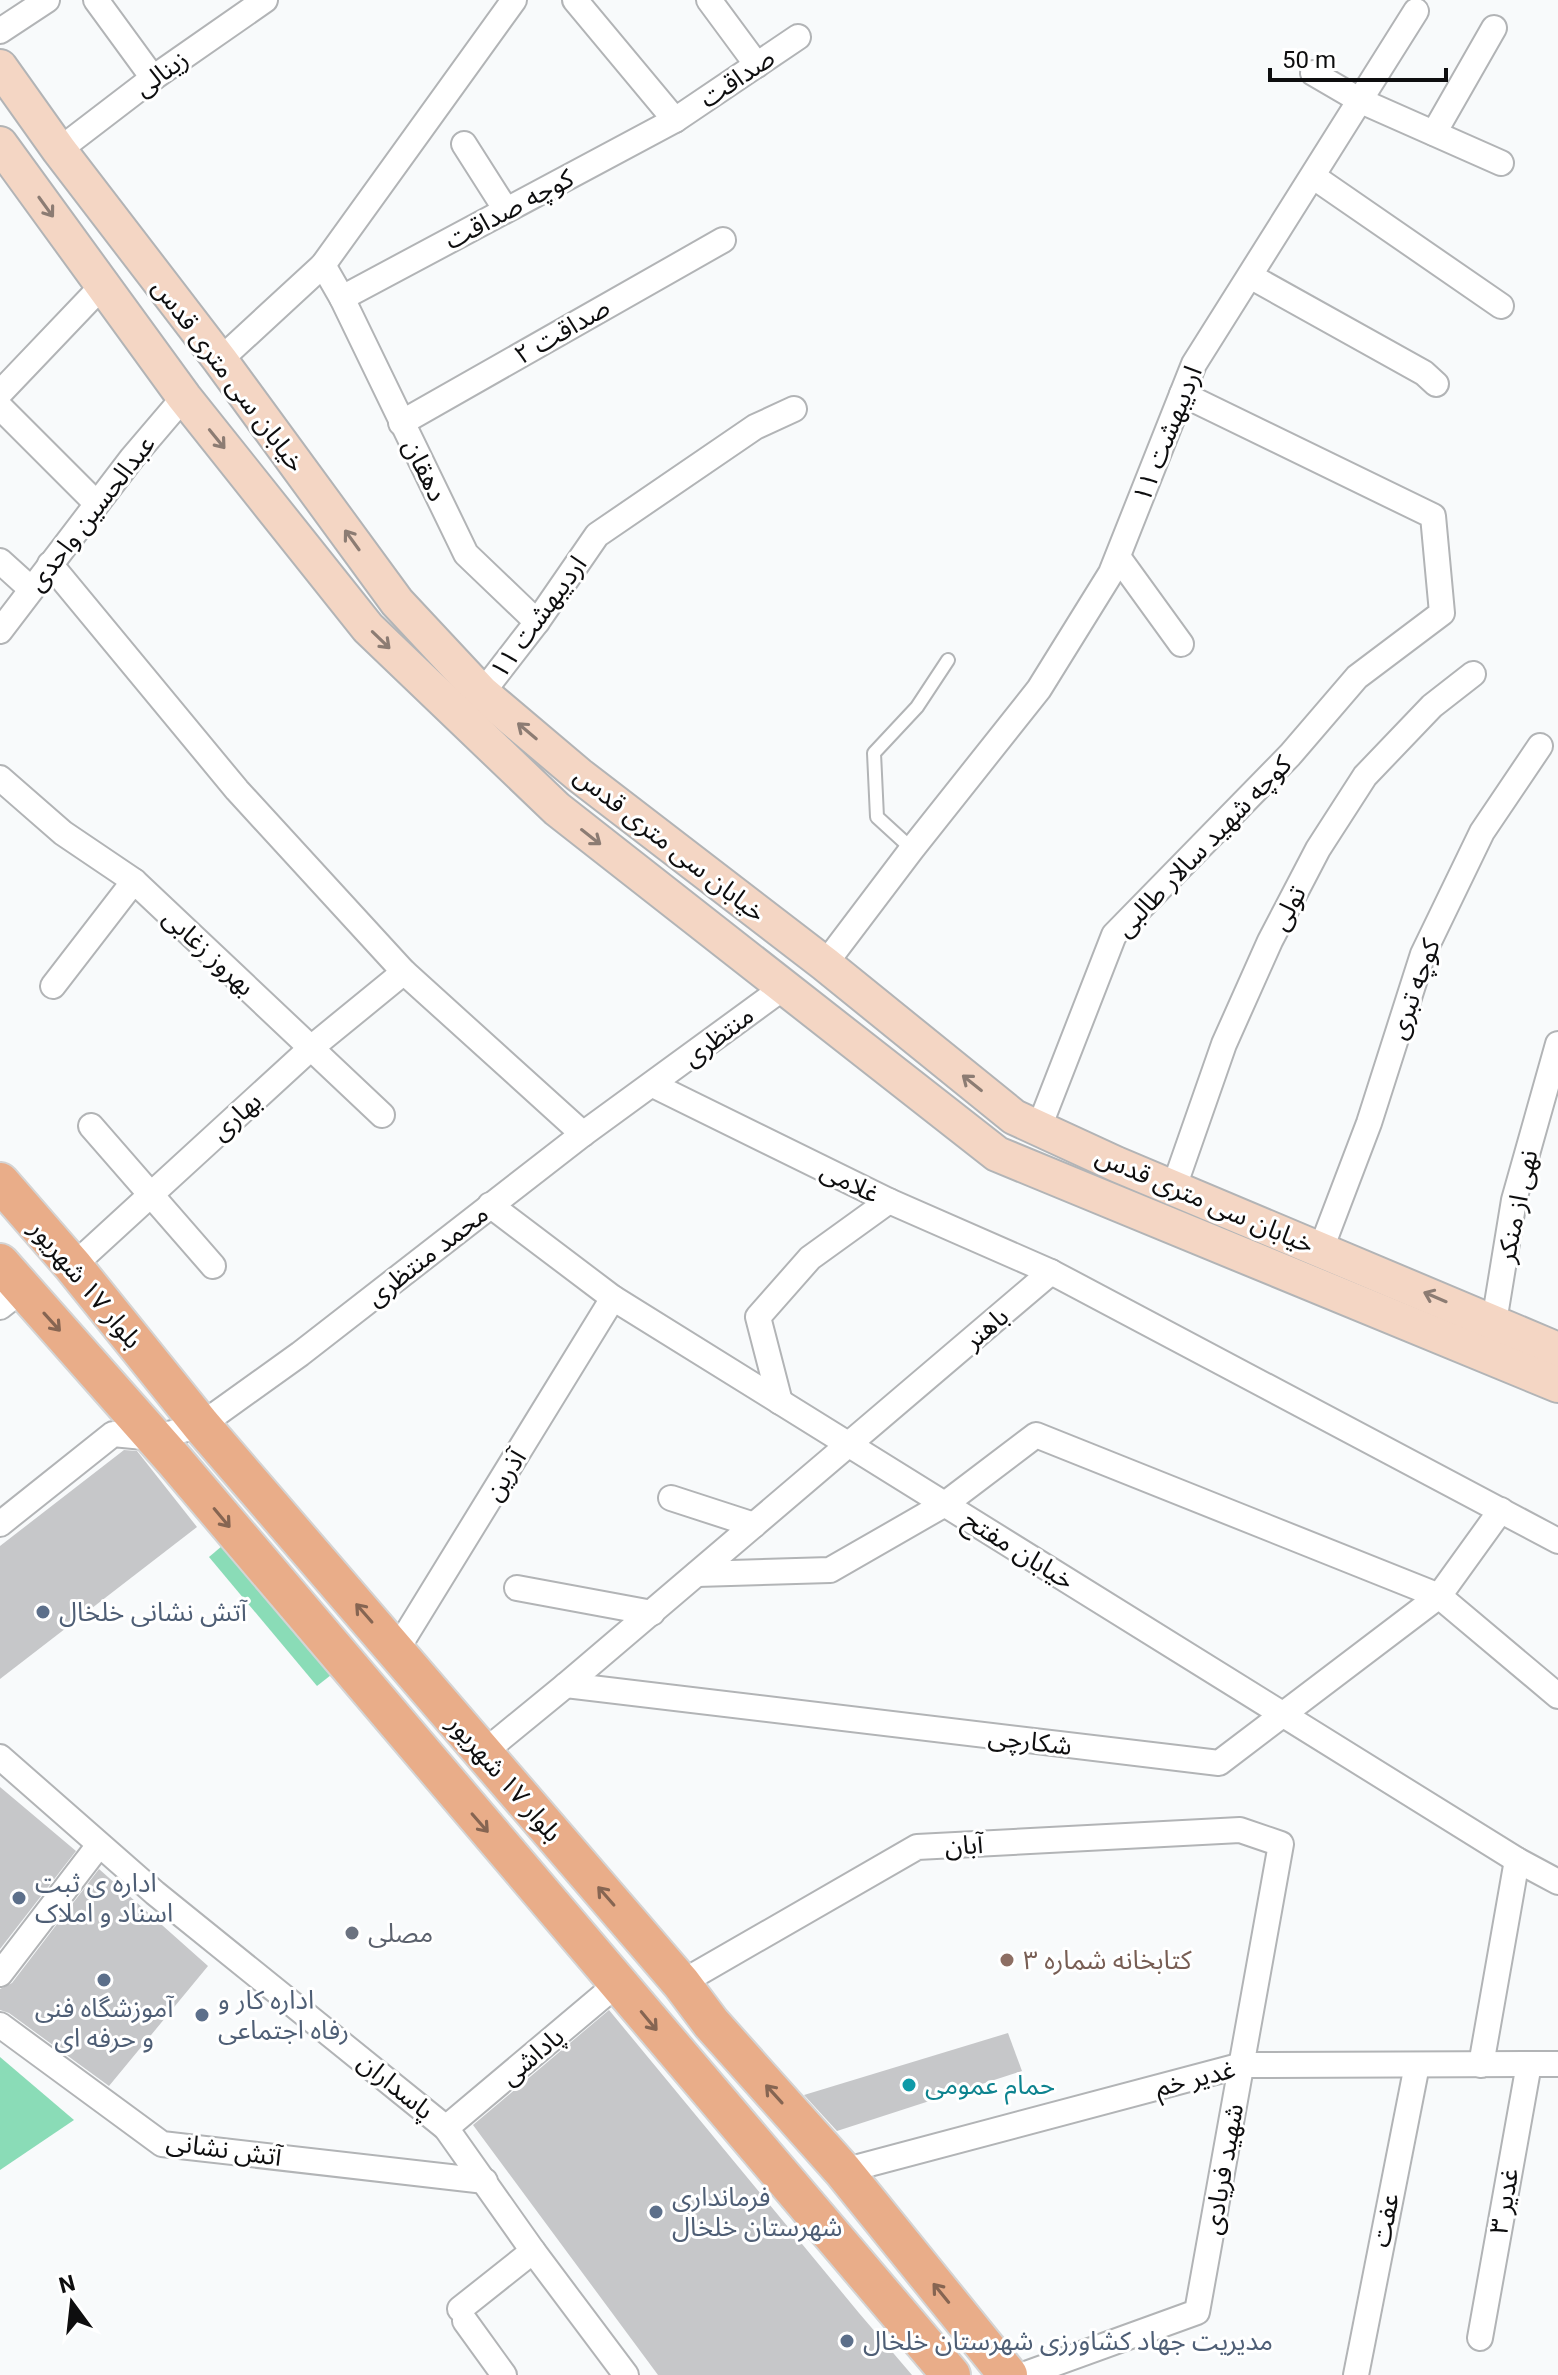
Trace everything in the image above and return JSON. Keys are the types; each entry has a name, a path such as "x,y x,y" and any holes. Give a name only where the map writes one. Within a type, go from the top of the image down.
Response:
{"main road":[{"name":"خیابان سی متری قدس","path":"0,67 397,602 482,693 579,775 1026,1123 1558,1350"},
{"name":"خیابان سی متری قدس","path":"5,162 103,285 184,397 368,628 557,809 783,988 997,1154 1558,1385"},
{"path":"557,809 546,780 554,768 579,775"},
{"path":"997,1154 1026,1123"},
{"name":"بلوار ١٧ شهریور","path":"0,1182 73,1266 201,1425 648,1944 711,2023 843,2171 1008,2375"},
{"name":"بلوار ١٧ شهریور","path":"8,1286 154,1438 951,2375"},
{"path":"386,1712 449,1769 461,1768 467,1761 464,1748 430,1691"},
{"path":"614,1980 605,1958 605,1948 612,1939 625,1935 648,1944"}],"street":[{"path":"0,31 47,0"},
{"path":"96,0 153,78"},
{"path":"220,360 323,265 514,0"},
{"path":"575,0 675,120"},
{"path":"709,0 757,65"},
{"name":"زینالی","path":"59,150 252,4"},
{"name":"۱۱ اردیبهشت","path":"825,964 1039,689 1111,573 1194,364 1416,11"},
{"path":"1434,133 1494,28"},
{"name":"صداقت","path":"675,120 798,37"},
{"path":"1313,73 1361,101 1501,163"},
{"name":"کوچه صداقت","path":"342,298 675,120"},
{"path":"464,144 506,210"},
{"path":"1314,177 1501,306"},
{"name":"صداقت ۲","path":"401,423 723,240"},
{"name":"دهقان","path":"323,265 466,554 537,622"},
{"path":"1250,276 1424,373 1436,384"},
{"path":"0,393 103,285"},
{"name":"کوچه شهید سالار طالبی","path":"1026,1123 1114,935 1290,755 1357,677 1442,613 1433,516 1182,394"},
{"name":"عبدالحسین واحدی","path":"0,631 96,503 184,397"},
{"path":"0,407 96,503"},
{"name":"۱۱ اردیبهشت","path":"482,693 537,622 597,535 755,427 794,409"},
{"path":"1118,557 1181,644"},
{"path":"0,561 31,589"},
{"path":"50,564 237,790 404,972 583,1134"},
{"name":"تولی","path":"1174,1187 1224,1044 1270,941 1318,849 1365,776 1432,706 1473,674"},
{"name":"کوچه تبری","path":"1321,1249 1369,1123 1423,954 1482,832 1540,746"},
{"name":"بهروز زغابی","path":"0,778 63,833 134,881 382,1115"},
{"path":"53,986 134,881"},
{"name":"بهاری","path":"73,1266 311,1048 404,972"},
{"name":"منتظری","path":"653,1085 783,988"},
{"name":"نهی از منکر","path":"1494,1322 1514,1200 1558,1044"},
{"name":"محمد منتظری","path":"201,1425 300,1354 583,1134 653,1085"},
{"name":"غلامی","path":"653,1085 889,1201 1051,1272"},
{"path":"91,1126 213,1266"},
{"path":"780,1402 758,1317 810,1258 889,1201"},
{"name":"خیابان مفتح","path":"490,1205 613,1298 1517,1860 1558,1882"},
{"path":"1051,1272 1558,1541"},
{"name":"باهنر","path":"483,1753 1051,1272"},
{"name":"آذرین","path":"396,1651 613,1298"},
{"path":"0,1524 113,1434 154,1438 201,1425"},
{"path":"697,1574 830,1570 945,1504 1036,1435 1439,1596 1558,1696"},
{"path":"671,1498 754,1525"},
{"name":"شکارچی","path":"566,1685 1219,1763 1439,1596 1501,1510"},
{"path":"517,1588 652,1613"},
{"name":"پاسداران","path":"0,1757 155,1893 446,2128 626,2375"},
{"name":"آبان","path":"681,1983 917,1847 1240,1830 1281,1844"},
{"name":"شهید فریادی","path":"1023,2375 1197,2312 1281,1844"},
{"path":"0,1974 99,1845"},
{"path":"1481,2065 1517,1860"},
{"name":"پاداشی","path":"446,2128 614,1980"},
{"name":"آتش نشانی","path":"0,2025 162,2144 485,2181"},
{"name":"غدیر ۳","path":"1480,2338 1529,2064"},
{"name":"غدیر خم","path":"843,2171 1242,2065 1558,2064"},
{"name":"عفت","path":"1356,2375 1417,2065"},
{"path":"504,2375 462,2315 533,2251"}],"lane":[{"path":"912,849 877,817 874,753 917,707 948,660"}],"green space":[{"path":"222,1546 331,1675 317,1686 209,1557"},
{"path":"0,2057 74,2120 0,2170"}],"building":[{"name":"آتش نشانی خلخال","path":"124,1450 137,1451 197,1527 0,1679 0,1546"},
{"name":"اداره ی ثبت اسناد و املاک","path":"0,1787 76,1851 0,1949"},
{"name":"آموزشگاه فنی و حرفه ای","path":"99,1869 208,1966 109,2086 9,2013 0,2010 0,1989 12,1983"},
{"name":"فرمانداری شهرستان خلخال","path":"609,2010 912,2375 658,2375 473,2125"},
{"name":"حمام عمومی","path":"1008,2033 1022,2071 837,2131 804,2095"}],"place":[{"name":"آتش نشانی خلخال","path":"43,1612"},
{"name":"اداره ی ثبت اسناد و املاک","path":"19,1898"},
{"name":"مصلی","path":"352,1933"},
{"name":"کتابخانه شماره ۳","path":"1007,1960"},
{"name":"آموزشگاه فنی و حرفه ای","path":"104,1980"},
{"name":"اداره کار و رفاه اجتماعی","path":"202,2015"},
{"name":"حمام عمومی","path":"909,2085"},
{"name":"فرمانداری شهرستان خلخال","path":"656,2212"},
{"name":"مدیریت جهاد کشاورزی شهرستان خلخال","path":"847,2341"}]}
